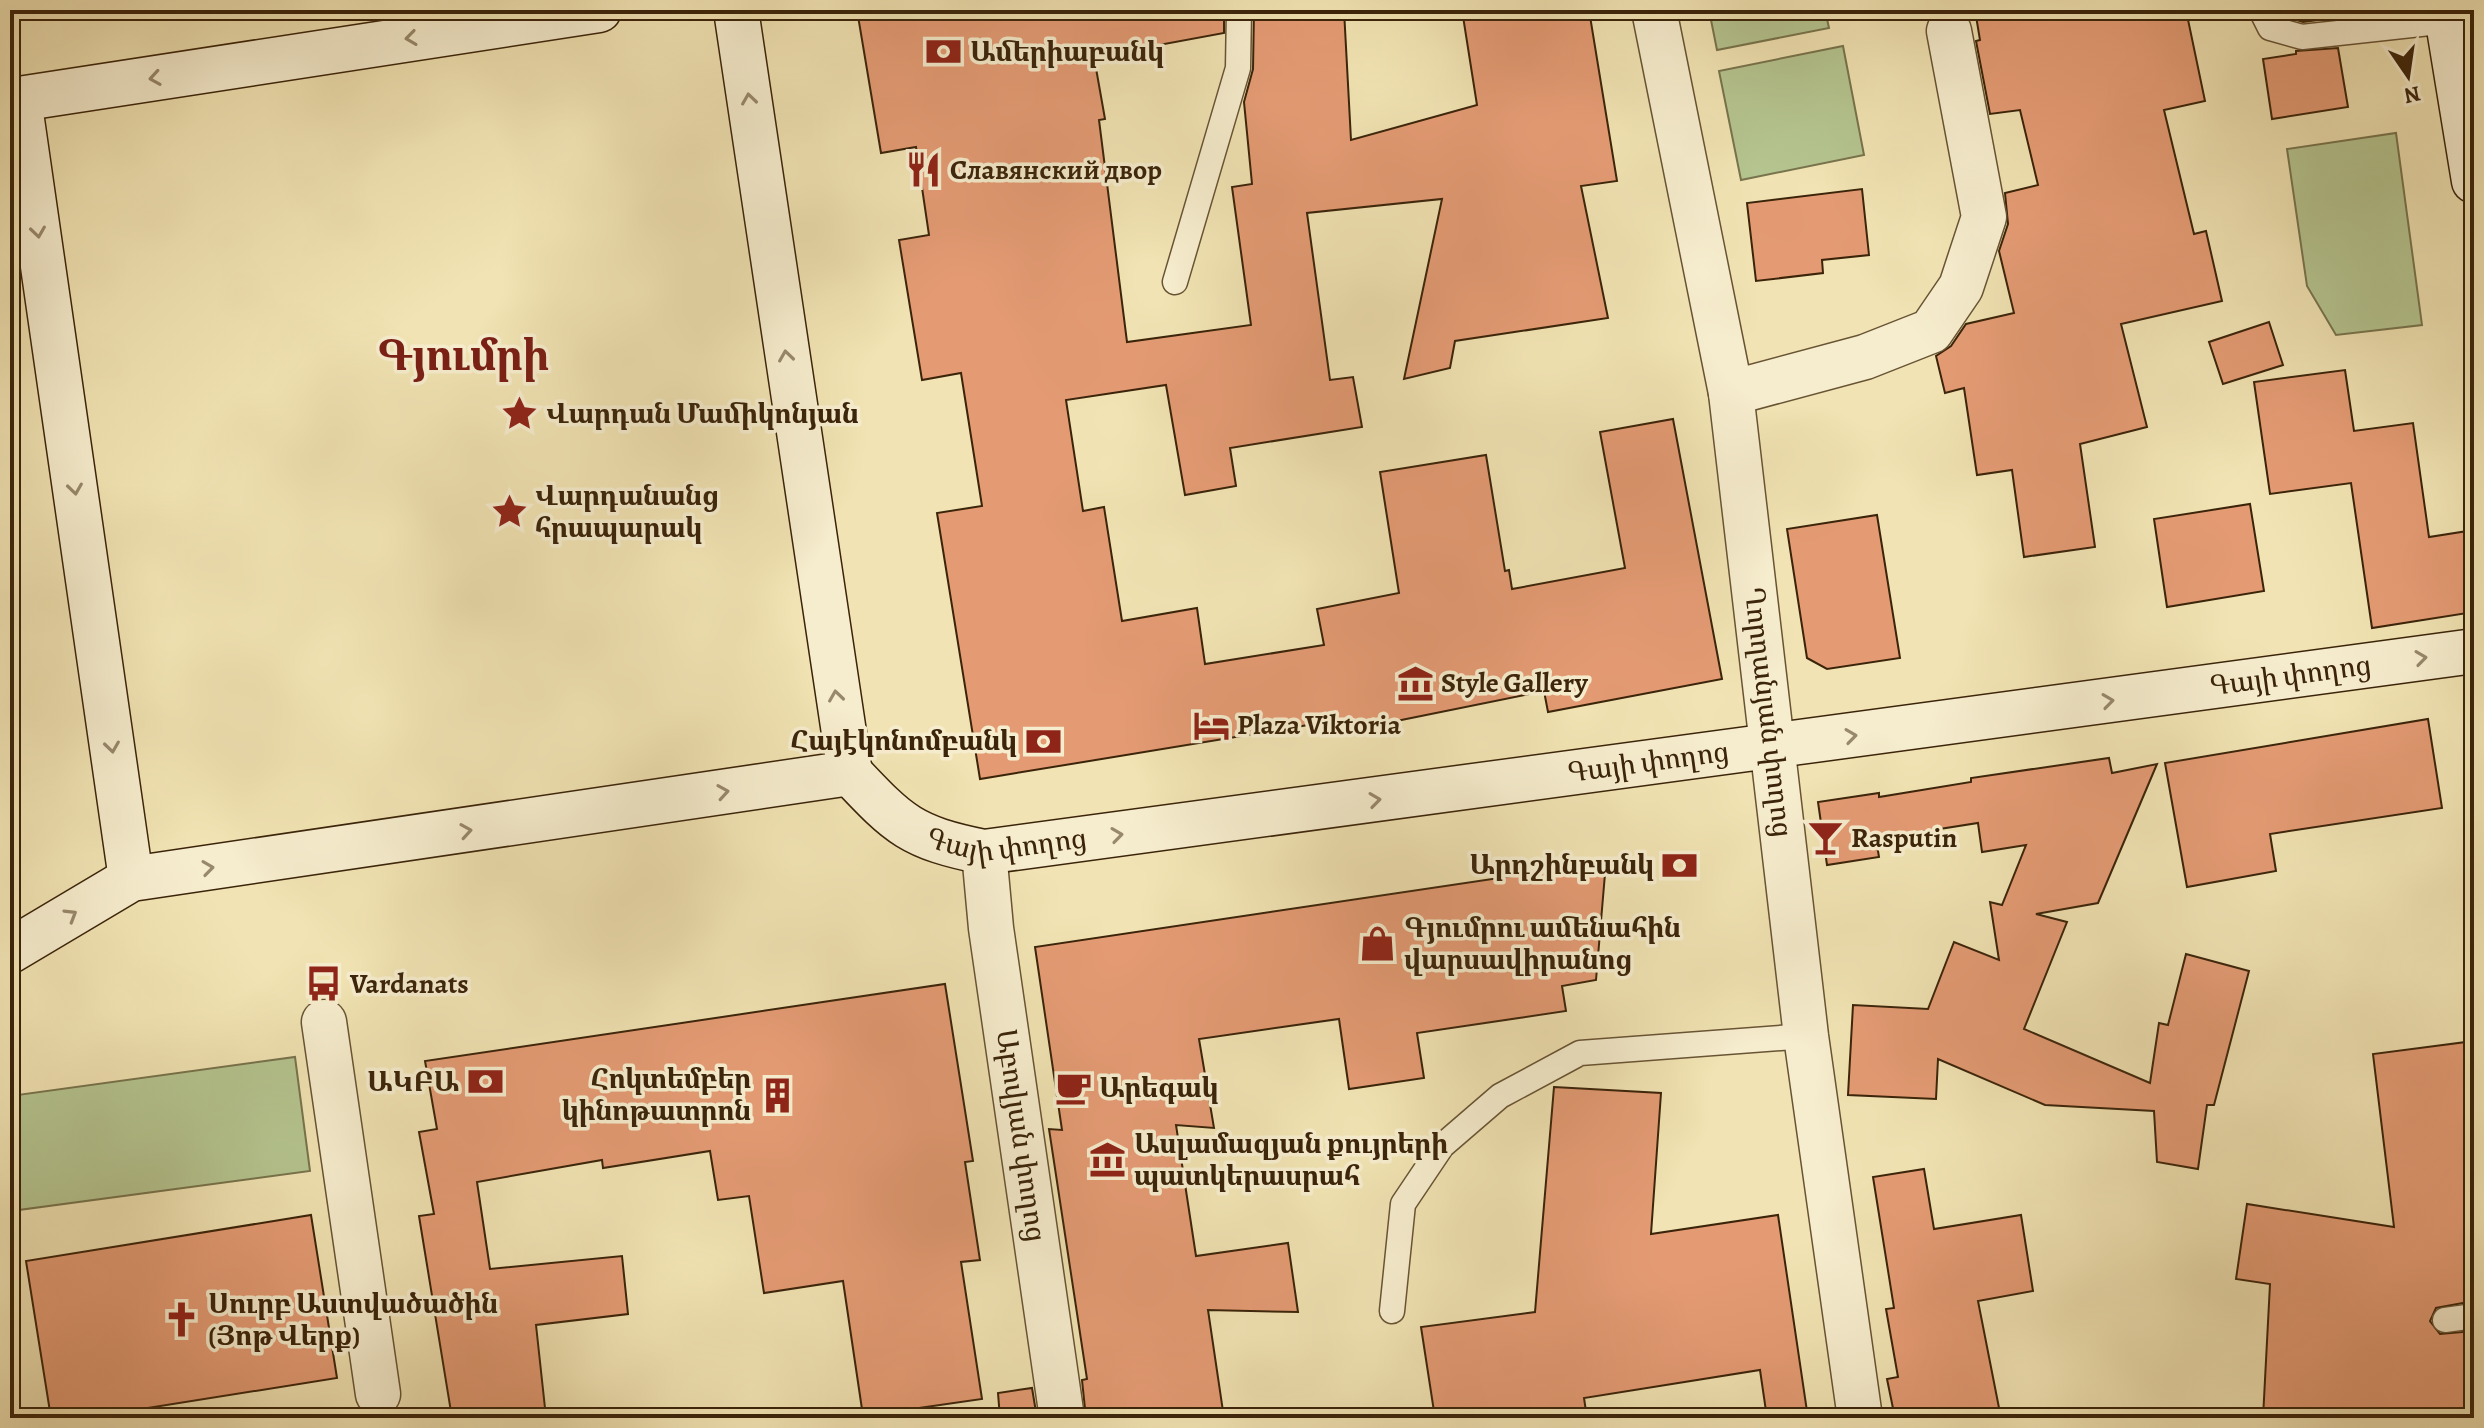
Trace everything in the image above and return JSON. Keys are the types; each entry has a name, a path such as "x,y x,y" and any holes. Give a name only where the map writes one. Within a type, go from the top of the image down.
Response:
{"main road":[{"path":"131,879 14,94 599,10"},
{"path":"10,951 131,879 850,773 736,10"},
{"name":"Ղորղանյան փողոց","path":"1654,10 1731,393 1806,1036 1860,1418"},
{"path":"2447,16 2474,181"},
{"path":"1731,393 1865,357 1931,331 1961,287 1984,217 1949,31"},
{"name":"Գայի փողոց","path":"850,773 893,819 931,841 984,852 2474,651"},
{"name":"Աբովյան փողոց","path":"984,852 991,928 1062,1418"},
{"path":"324,1022 378,1394"}],"lane":[{"path":"1175,282 1238,68 1239,10"},
{"path":"2261,10 2270,28 2302,37 2447,16"},
{"path":"1392,1311 1403,1204 1442,1146 1500,1096 1580,1053 1806,1036"},
{"path":"2445,1320 2474,1316"}],"green space":[{"path":"1709,10 1825,10 1829,28 1717,50"},
{"path":"1843,46 1864,155 1741,180 1719,71"},
{"path":"2396,133 2422,325 2336,335 2307,286 2287,149"},
{"path":"295,1057 310,1171 11,1211 10,1096"}],"building":[{"path":"857,10 1224,10 1224,33 1094,57 1105,119 1099,120 1127,342 1251,325 1232,187 1252,184 1244,102 1253,69 1254,10 1344,10 1351,140 1477,105 1462,10 1589,10 1617,181 1581,186 1608,318 1455,341 1450,368 1404,379 1442,199 1307,213 1330,380 1353,377 1362,427 1230,448 1236,486 1185,495 1166,385 1066,400 1083,511 1104,507 1122,621 1197,608 1205,664 1324,645 1317,609 1399,593 1380,472 1486,455 1505,571 1509,570 1512,589 1625,568 1600,432 1673,419 1722,679 1548,712 1544,691 1342,732 1339,720 980,779 937,513 982,506 961,373 922,380 899,240 929,235 916,147 881,153"},
{"path":"1975,10 2186,10 2205,101 2164,110 2194,234 2206,231 2222,301 2121,324 2147,427 2080,444 2095,547 2024,557 2012,470 1977,475 1964,388 1945,393 1936,356 1951,346 1966,324 2014,313 1999,251 2008,224 2005,193 2038,185 2020,110 1990,114 1976,41 1980,40"},
{"path":"2289,10 2332,10 2334,18 2303,22 2290,18"},
{"path":"2338,48 2348,107 2272,119 2263,59 2296,54 2296,51"},
{"path":"1862,189 1869,255 1822,260 1823,273 1756,281 1747,203"},
{"path":"2269,322 2283,365 2223,384 2209,342"},
{"path":"2345,370 2354,431 2413,423 2429,537 2474,530 2474,612 2372,628 2351,483 2270,494 2254,382"},
{"path":"2250,504 2264,591 2167,607 2154,519"},
{"path":"1877,515 1900,658 1827,669 1807,658 1787,529"},
{"path":"2428,719 2442,808 2270,834 2276,871 2187,887 2165,763"},
{"path":"2109,758 2112,773 2157,764 2098,903 2036,914 2067,922 2024,1029 2150,1083 2159,1023 2168,1025 2186,954 2249,971 2214,1105 2207,1105 2198,1169 2157,1162 2154,1111 2045,1105 1938,1059 1936,1099 1848,1095 1853,1005 1928,1009 1954,942 1999,960 1990,902 2002,905 2026,845 1982,852 1978,823 1876,839 1879,857 1827,865 1818,802 1879,793 1879,797 1971,782 1971,778"},
{"path":"1606,862 1596,980 1562,986 1566,1011 1417,1033 1424,1078 1349,1089 1339,1019 1199,1039 1214,1128 1176,1125 1196,1256 1288,1243 1298,1312 1208,1310 1224,1418 1086,1418 1082,1380 1087,1379 1049,1129 1062,1130 1035,947"},
{"path":"945,984 973,1161 965,1162 980,1260 961,1262 982,1399 863,1416 843,1281 764,1293 749,1196 718,1200 710,1151 603,1168 602,1160 477,1182 490,1269 622,1256 628,1314 536,1325 545,1408 452,1418 419,1216 434,1214 419,1132 437,1129 425,1061"},
{"path":"2474,1041 2474,1301 2436,1308 2430,1321 2440,1334 2474,1331 2474,1418 2263,1418 2270,1284 2236,1279 2247,1204 2394,1227 2373,1054"},
{"path":"1554,1087 1661,1093 1651,1234 1778,1215 1808,1418 1767,1418 1760,1370 1584,1398 1587,1418 1435,1418 1421,1327 1535,1312"},
{"path":"1924,1169 1934,1229 2021,1215 2033,1291 1978,1301 2001,1418 1895,1418 1887,1379 1898,1377 1886,1309 1894,1308 1873,1177"},
{"name":"Սուրբ Աստվածածին (Յոթ Վերք)","path":"311,1215 337,1378 85,1418 51,1418 26,1261"},
{"path":"1032,1388 1037,1418 1000,1418 998,1393"}],"place":[{"name":"Ամերիաբանկ","path":"944,52"},
{"name":"Славянский двор","path":"924,170"},
{"name":"Վարդան Մամիկոնյան","path":"520,414"},
{"name":"Վարդանանց հրապարակ","path":"509,512"},
{"name":"Style Gallery","path":"1415,683"},
{"name":"Plaza Viktoria","path":"1211,725"},
{"name":"Հայէկոնոմբանկ","path":"1043,741"},
{"name":"Rasputin","path":"1825,838"},
{"name":"Արդշինբանկ","path":"1680,865"},
{"name":"Գյումրու ամենահին վարսավիրանոց","path":"1378,944"},
{"name":"Vardanats","path":"324,984"},
{"name":"ԱԿԲԱ","path":"485,1082"},
{"name":"Արեգակ","path":"1073,1088"},
{"name":"Հոկտեմբեր կինոթատրոն","path":"777,1095"},
{"name":"Ասլամազյան քույրերի պատկերասրահ","path":"1108,1160"},
{"name":"Սուրբ Աստվածածին (Յոթ Վերք)","path":"182,1320"}],"district":[{"name":"Գյումրի","path":"463,355"}]}
